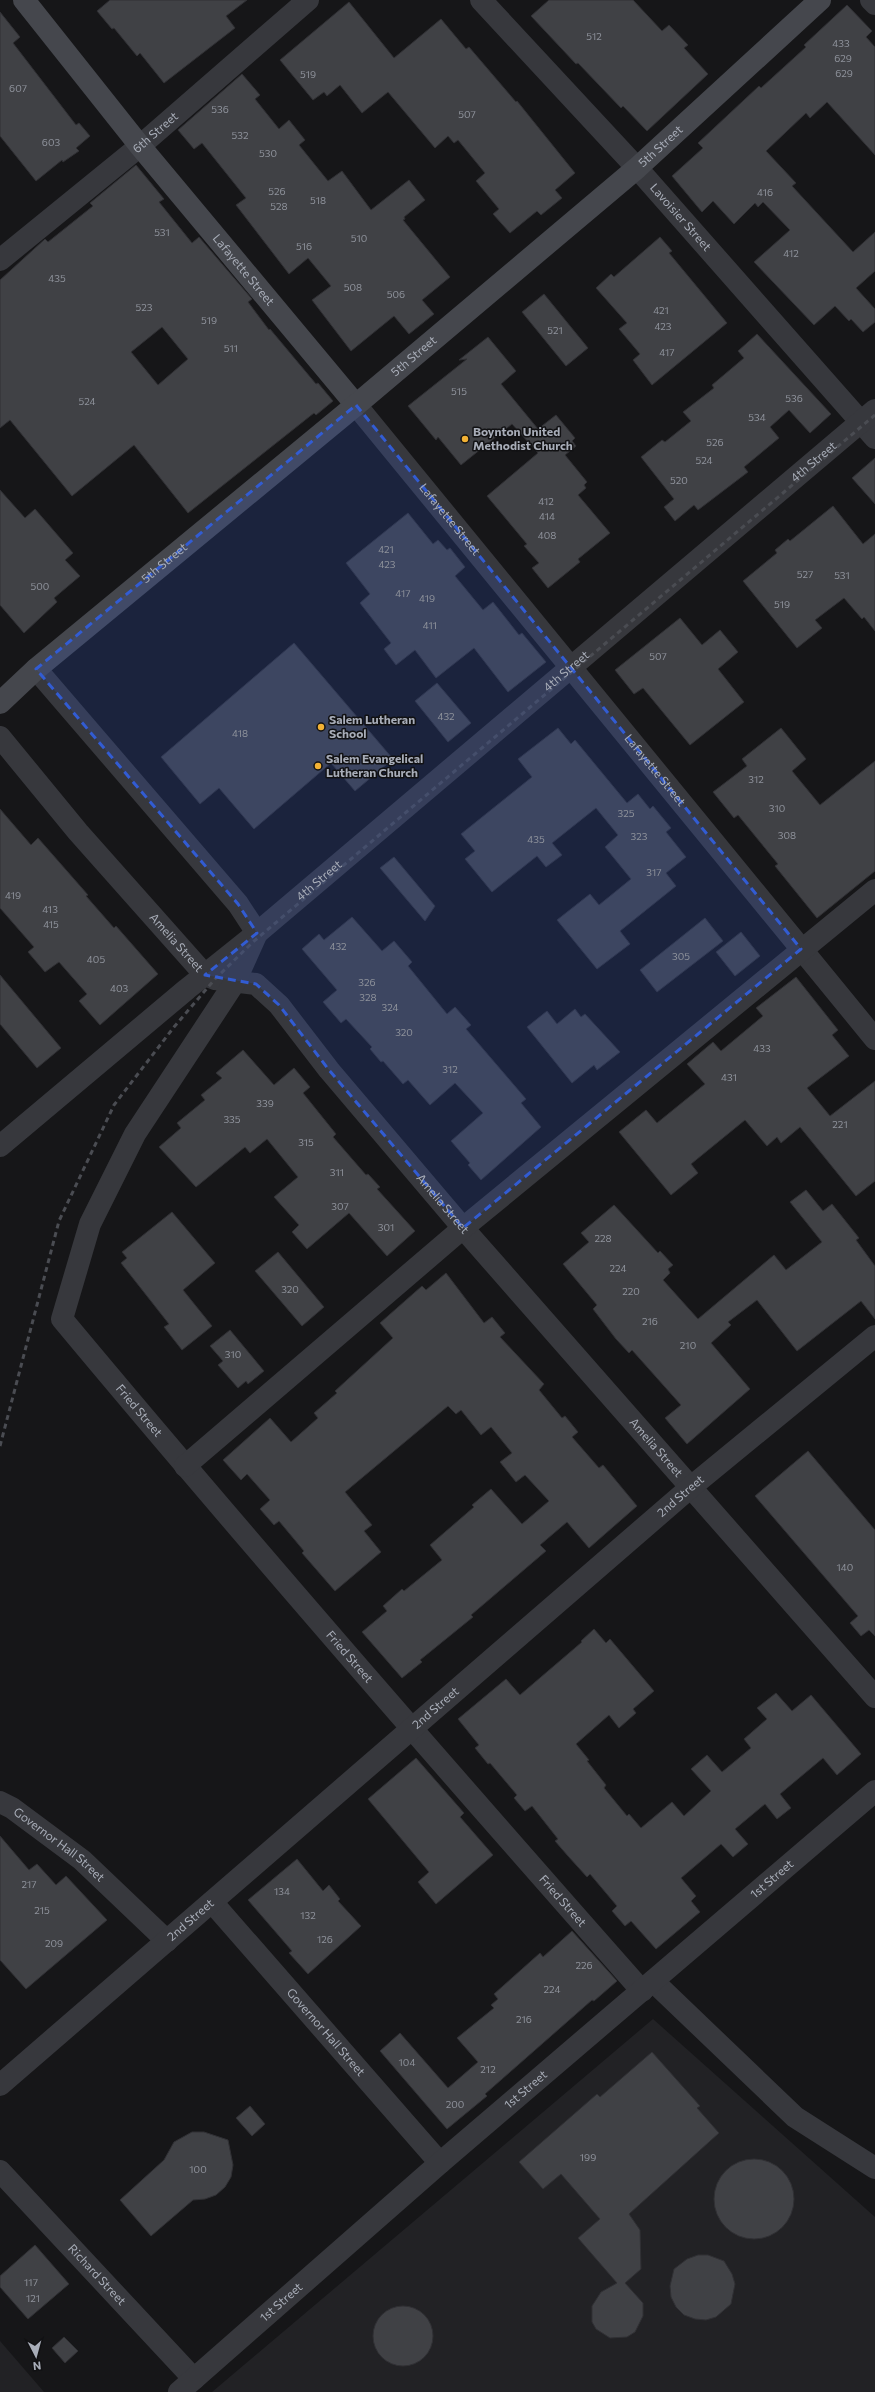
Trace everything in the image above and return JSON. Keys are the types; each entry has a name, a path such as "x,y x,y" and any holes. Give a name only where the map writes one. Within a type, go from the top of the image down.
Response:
{"main road":[{"name":"Lafayette Street","path":"24,0 140,146 356,405"},
{"name":"5th Street","path":"2,696 356,405 637,168 820,0"}],"street":[{"name":"6th Street","path":"0,260 140,146 308,0"},
{"name":"Lavoisier Street","path":"481,0 868,416 875,438"},
{"path":"871,0 875,4"},
{"name":"Lafayette Street","path":"356,405 875,1039"},
{"name":"4th Street","path":"0,1146 257,933 868,416"},
{"path":"36,669 238,904 257,933 235,982"},
{"name":"Amelia Street","path":"0,737 78,832 206,975 235,982 256,984 279,1005 329,1070 463,1228 875,1696"},
{"path":"184,1466 463,1228 801,949 875,890"},
{"name":"Fried Street","path":"235,982 135,1134 90,1224 62,1319 184,1466 411,1729 648,1986 795,2117 875,2168"},
{"name":"2nd Street","path":"0,2085 691,1487 875,1336"},
{"name":"1st Street","path":"186,2386 440,2163 875,1792"},
{"name":"Governor Hall Street","path":"0,1802 12,1808 82,1860 167,1941"},
{"name":"Governor Hall Street","path":"212,1902 440,2163"},
{"name":"Richard Street","path":"0,2171 186,2386"}],"highlighted area":[{"path":"356,405 801,949 463,1228 329,1070 279,1005 256,984 205,975 257,933 238,904 36,669"}],"shaded area":[{"path":"653,2019 875,2217 875,2392 212,2392"},
{"path":"0,2341 44,2392 0,2392"}],"building":[{"path":"110,0 247,0 226,16 235,28 164,83 140,53 137,56 114,28 112,29 97,11"},
{"path":"549,0 633,0 662,31 669,25 688,45 684,48 708,74 647,131 623,106 621,108 578,63 576,64 531,16"},
{"path":"349,2 394,58 441,19 466,49 469,47 516,102 517,101 575,173 555,190 562,198 541,215 537,211 510,233 493,214 499,209 476,181 485,173 458,140 454,143 448,136 435,148 388,92 362,113 340,85 327,96 324,92 313,100 280,60"},
{"path":"847,5 872,31 866,37 875,47 875,155 827,102 810,118 806,113 766,151 796,183 792,186 853,252 875,232 875,271 856,288 875,309 875,322 863,332 851,319 849,321 835,306 814,325 754,262 790,230 763,202 758,207 755,203 734,224 713,201 702,212 672,176 703,148 698,143 759,86 761,88 806,47 804,45"},
{"path":"0,12 20,37 13,43 76,125 79,123 90,136 76,148 79,151 63,162 62,160 36,181 0,136"},
{"path":"242,74 260,95 255,99 279,129 289,120 305,140 299,145 328,181 342,171 371,210 409,180 425,200 404,217 405,219 403,220 450,277 422,300 434,314 409,334 394,316 351,351 312,300 331,286 308,258 289,274 236,205 246,198 202,143 194,149 178,130"},
{"path":"136,165 164,199 159,202 192,243 199,237 252,299 248,302 269,330 270,329 316,384 318,383 333,401 316,415 314,413 188,513 134,445 72,496 10,420 0,428 0,280 45,239 48,242 93,206 90,203","holes":["162,327 188,359 158,385 131,352"]},
{"path":"660,237 672,251 669,253 727,323 652,385 633,360 640,354 619,329 627,323 596,288 611,274 614,277"},
{"path":"544,294 588,348 566,366 522,312"},
{"path":"757,334 831,414 810,433 789,410 770,427 779,438 744,467 748,472 698,510 694,505 675,521 664,507 674,499 641,457 662,440 665,442 691,421 683,412 714,388 712,385 744,358 738,351"},
{"path":"488,337 516,371 501,384 538,429 556,415 575,438 572,441 576,446 565,455 587,482 584,485 586,488 578,495 610,533 578,559 580,562 548,588 532,568 539,563 524,546 527,544 487,496 538,453 512,424 461,465 438,437 436,440 408,406 467,359 459,360"},
{"path":"875,458 875,504 852,478"},
{"path":"0,490 25,518 35,509 73,553 65,560 80,576 54,598 57,602 24,633 0,605"},
{"path":"833,506 863,544 875,534 875,631 864,617 862,619 844,598 815,620 822,628 797,648 743,581 777,553 775,550 788,539 790,541"},
{"path":"408,513 433,544 438,540 447,550 450,548 465,567 455,576 483,610 493,602 519,635 522,633 546,662 508,692 474,648 436,678 415,650 396,665 384,649 391,643 360,603 370,594 346,563"},
{"path":"680,618 702,645 720,630 738,652 718,669 744,702 690,745 643,688 634,694 615,670"},
{"path":"294,643 393,759 355,791 331,763 254,829 219,788 200,804 161,757"},
{"path":"437,683 471,723 448,742 415,701"},
{"path":"558,728 571,744 575,740 627,803 638,794 650,809 653,806 671,828 666,832 686,857 666,873 676,886 620,931 630,944 597,969 557,920 590,894 599,905 631,879 605,847 618,835 596,808 552,843 562,855 546,867 537,856 492,892 465,859 475,851 461,834 532,777 518,759"},
{"path":"781,728 806,759 792,771 820,805 875,761 875,871 817,918 775,866 778,864 738,815 734,818 713,792 747,766 742,759"},
{"path":"0,809 31,845 38,838 88,895 86,896 114,928 116,926 158,974 100,1025 79,1001 87,994 59,962 45,972 28,952 34,947 0,908"},
{"path":"394,857 435,906 425,921 380,868"},
{"path":"352,917 382,951 394,941 412,962 408,966 447,1014 455,1007 471,1025 466,1029 526,1099 521,1103 541,1127 481,1180 468,1165 470,1163 451,1141 483,1113 455,1083 430,1105 408,1080 403,1084 383,1061 381,1062 370,1049 372,1047 346,1019 341,1023 323,1002 337,990 302,949 319,934 324,940"},
{"path":"705,918 723,941 657,992 640,970"},
{"path":"741,932 760,956 735,976 716,952"},
{"path":"0,975 61,1048 37,1068 0,1024"},
{"path":"796,977 838,1030 832,1035 849,1056 807,1088 830,1116 875,1081 875,1181 856,1196 800,1127 781,1143 777,1137 767,1146 745,1120 691,1164 698,1173 671,1195 619,1132 646,1110 657,1123 705,1084 687,1064 713,1042 721,1051 763,1016 756,1008"},
{"path":"575,1009 581,1017 585,1014 620,1052 597,1070 594,1065 572,1083 527,1027 547,1011 557,1024"},
{"path":"243,1050 274,1085 294,1068 310,1087 303,1093 336,1134 333,1137 366,1175 368,1174 380,1187 377,1189 415,1231 387,1256 349,1213 307,1249 292,1232 299,1225 274,1197 298,1177 267,1139 250,1153 245,1147 196,1187 159,1147 181,1128 177,1123 205,1100 201,1095 222,1078 216,1073"},
{"path":"806,1190 823,1211 832,1204 859,1238 856,1240 875,1266 875,1319 861,1301 797,1351 757,1300 728,1322 731,1325 711,1343 750,1389 687,1444 665,1418 681,1405 632,1350 629,1353 616,1339 593,1309 597,1305 563,1264 589,1242 581,1233 614,1205 658,1253 660,1251 673,1265 668,1269 670,1273 663,1280 698,1319 774,1255 786,1270 822,1242 790,1202"},
{"path":"172,1212 215,1263 183,1290 212,1326 182,1350 164,1327 169,1324 121,1263 127,1258 122,1252"},
{"path":"278,1252 324,1307 302,1326 255,1271"},
{"path":"446,1273 484,1323 492,1317 505,1333 500,1337 544,1384 539,1390 562,1418 565,1416 578,1432 572,1437 599,1468 603,1465 637,1506 589,1548 567,1522 540,1545 546,1551 471,1615 473,1617 420,1660 422,1662 402,1678 362,1632 387,1611 383,1606 402,1589 404,1591 442,1560 430,1545 474,1507 472,1505 491,1489 522,1524 549,1501 525,1475 516,1482 500,1462 512,1453 491,1427 481,1435 461,1410 456,1414 448,1406 345,1492 372,1525 364,1531 381,1552 335,1591 302,1553 304,1551 279,1521 274,1525 260,1509 270,1500 247,1474 241,1480 223,1460 270,1418 291,1442 318,1418 314,1413 337,1393 335,1391 393,1338 380,1323 422,1286 426,1290"},
{"path":"230,1330 264,1371 248,1384 246,1381 238,1388 218,1365 223,1361 210,1346"},
{"path":"808,1451 875,1530 875,1636 869,1630 861,1636 850,1623 858,1616 755,1496"},
{"path":"594,1629 606,1643 610,1639 654,1691 633,1709 636,1713 619,1728 609,1715 576,1744 606,1785 604,1788 627,1816 629,1814 641,1828 672,1802 684,1816 711,1791 691,1769 707,1755 722,1772 751,1748 744,1739 767,1719 757,1708 776,1693 792,1711 811,1695 861,1754 837,1775 823,1758 780,1794 791,1808 777,1819 765,1804 735,1829 748,1844 733,1857 721,1844 681,1878 696,1896 691,1901 700,1912 656,1949 631,1921 625,1926 612,1911 617,1906 590,1874 587,1877 555,1841 558,1839 532,1806 525,1811 514,1798 517,1795 475,1748 479,1745 458,1719 506,1679 520,1695 582,1642 581,1641"},
{"path":"416,1758 464,1813 460,1817 493,1855 436,1904 418,1882 429,1872 368,1799"},
{"path":"0,1836 29,1870 37,1864 56,1885 66,1876 107,1920 26,1989 0,1960"},
{"path":"297,1859 323,1891 329,1885 340,1899 338,1901 361,1926 308,1974 289,1953 292,1951 248,1900"},
{"path":"572,1931 617,1981 594,2001 592,2000 485,2094 487,2096 447,2129 380,2051 400,2033 448,2088 478,2062 457,2038 494,2008 491,2005 498,1999 494,1994 540,1953 543,1957"},
{"path":"652,2052 700,2106 697,2108 719,2133 629,2214 640,2230 641,2269 625,2283 643,2303 643,2316 635,2332 627,2337 610,2338 596,2329 592,2322 592,2306 601,2292 617,2283 578,2238 600,2219 561,2174 543,2189 519,2162 597,2094 600,2097"},
{"path":"250,2106 265,2124 252,2136 236,2118"},
{"path":"192,2132 204,2132 228,2140 233,2165 231,2177 225,2187 216,2195 205,2199 193,2200 151,2236 120,2200 164,2160 174,2142"},
{"path":"746,2159 762,2159 783,2170 794,2191 794,2207 783,2228 762,2239 746,2239 732,2233 725,2228 720,2221 714,2207 714,2191 720,2177 725,2170 732,2165"},
{"path":"35,2245 69,2284 28,2319 0,2287 0,2276"},
{"path":"698,2255 708,2255 724,2261 732,2274 735,2284 731,2304 716,2317 706,2320 695,2319 684,2315 676,2307 671,2297 670,2286 674,2269 687,2259"},
{"path":"397,2306 409,2306 420,2311 428,2319 433,2330 431,2348 420,2361 409,2366 397,2366 386,2361 378,2353 373,2342 373,2330 378,2319 386,2311"},
{"path":"64,2337 78,2351 65,2363 52,2348"}],"railway":[{"path":"0,1446 59,1221 114,1105 174,1027 215,979 253,942 875,415"}],"place":[{"name":"Boynton United Methodist Church","path":"465,439"},
{"name":"Salem Lutheran School","path":"321,727"},
{"name":"Salem Evangelical Lutheran Church","path":"318,766"}]}
